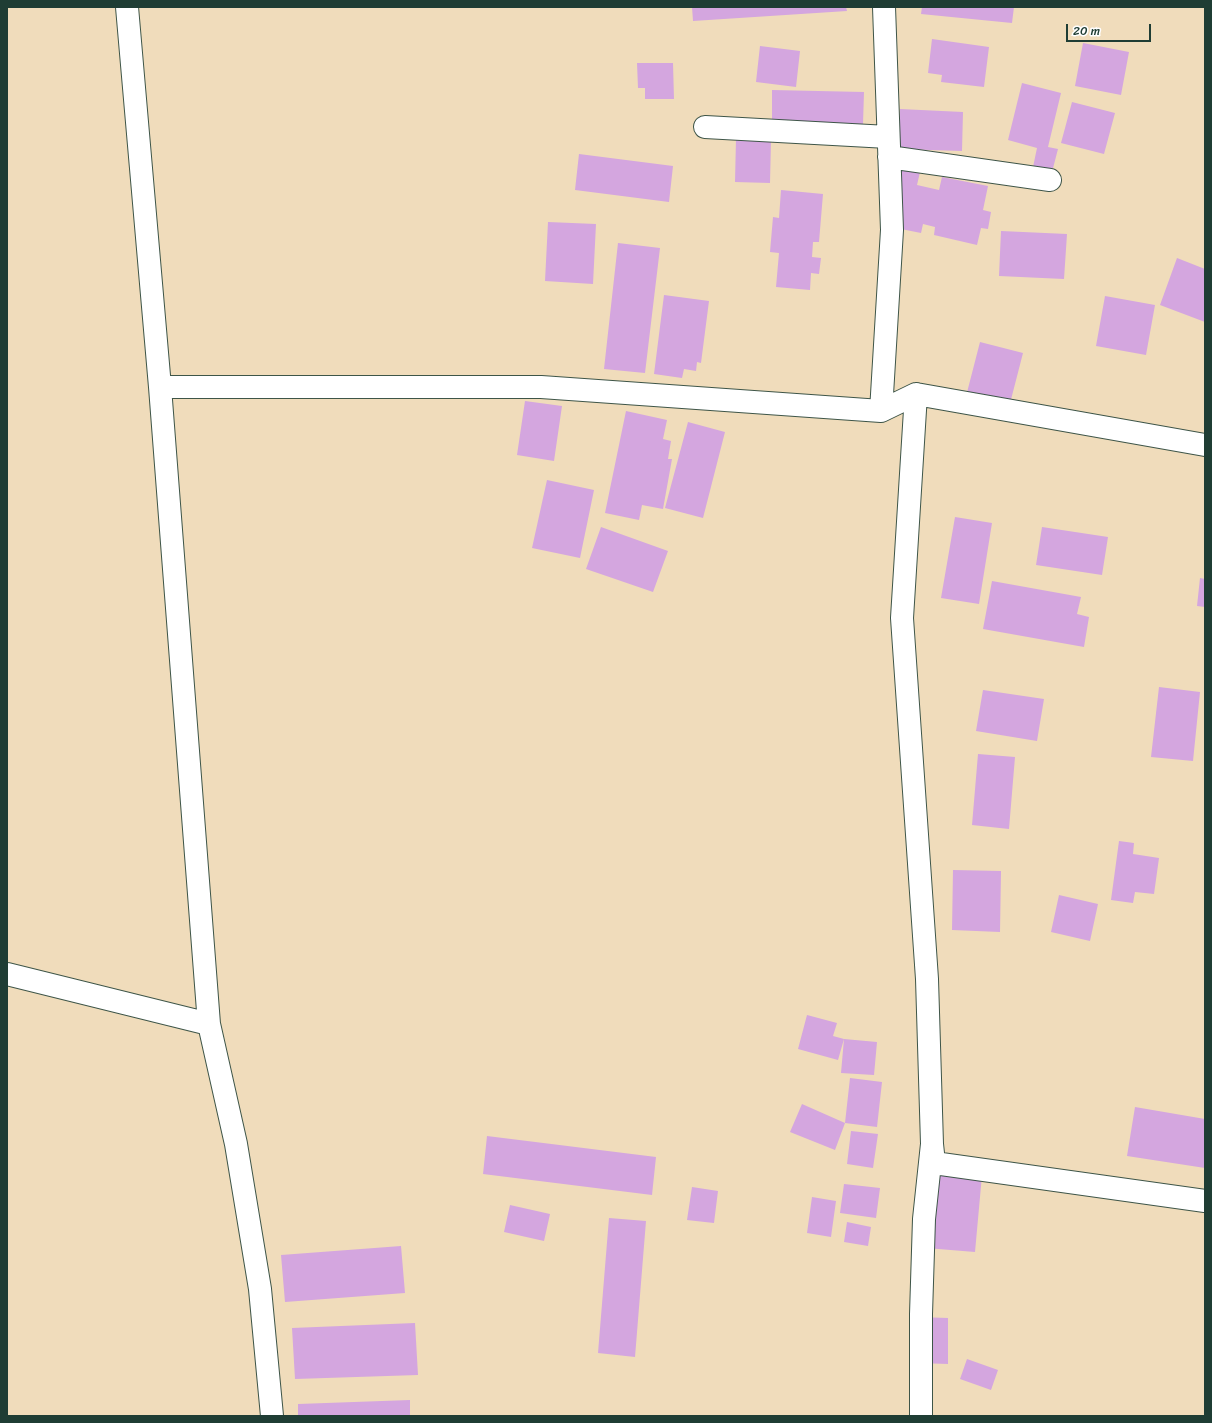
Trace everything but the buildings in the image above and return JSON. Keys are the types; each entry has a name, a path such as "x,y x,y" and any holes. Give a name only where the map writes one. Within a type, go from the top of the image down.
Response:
{"street":[{"path":"127,7 160,387 209,1024 236,1144 259,1281 272,1416"},
{"path":"882,411 892,230 884,7"},
{"path":"705,127 889,147 1050,180"},
{"path":"160,387 541,387 882,411 916,394 1205,445"},
{"path":"916,394 902,618 927,979 932,1144 934,1163 1205,1201"},
{"path":"7,974 209,1024"},
{"path":"921,1416 924,1219 932,1144"}]}
